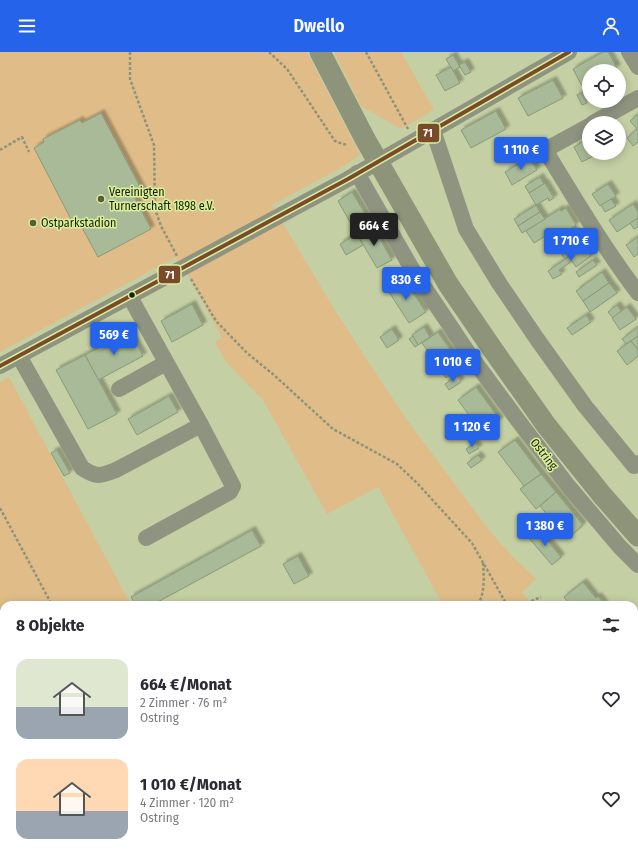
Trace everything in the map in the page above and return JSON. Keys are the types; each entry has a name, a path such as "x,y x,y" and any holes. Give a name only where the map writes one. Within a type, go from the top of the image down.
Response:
{"main road":[{"name":"Ostring","path":"320,52 378,162 448,284 495,354 546,425 602,495 638,536"}],"street":[{"path":"0,366 378,162 569,52"},
{"path":"629,52 638,68"},
{"path":"606,116 638,98"},
{"path":"433,130 466,229 499,283 541,345 585,406 636,465"},
{"path":"582,130 545,150 623,274 638,293"},
{"name":"Ostring","path":"357,173 412,268 469,354 569,487 620,547 638,565"},
{"path":"130,297 233,486 230,492 146,538"},
{"path":"18,356 82,468 90,473 102,476 116,470 201,425"},
{"path":"119,389 166,363"}],"path":[{"path":"130,52 130,79 154,144 155,209 161,226 177,256 216,321 247,353 274,375 333,429 397,464 417,483 472,543 505,601"},
{"path":"270,52 287,69 335,141 343,144"},
{"path":"366,52 414,141"},
{"path":"0,150 22,137 29,152"},
{"path":"0,508 50,601"},
{"path":"479,601 484,583 483,562"},
{"path":"532,601 541,597"}],"shaded area":[{"path":"0,52 307,52 360,155 342,167 272,205 333,307 407,420 489,530 511,555 536,579 522,592 530,601 441,601 378,487 327,514 263,400 226,362 215,342 222,338 190,279 176,257 0,352"},
{"path":"334,52 401,52 434,110 401,129 361,106"},
{"path":"9,377 129,601 0,601 0,382"}],"building":[{"path":"603,52 608,52 615,64 582,64 582,86 573,69"},
{"path":"453,55 460,67 453,71 446,59"},
{"path":"465,62 471,72 465,75 459,65"},
{"path":"451,67 460,83 445,91 436,75"},
{"path":"553,80 563,98 528,116 518,98"},
{"path":"581,93 582,95 582,105 577,95"},
{"path":"496,111 506,129 471,148 461,130"},
{"name":"Vereinigten Turnerschaft 1898 e.V.","path":"101,113 144,194 135,198 151,229 98,257 79,222 74,225 34,148 44,142 43,139 80,120 82,123"},
{"path":"638,114 638,142 633,146 627,138 637,129 630,121"},
{"path":"582,142 582,160 586,160 582,162 574,147"},
{"path":"529,158 537,170 512,185 505,172"},
{"path":"540,177 544,184 529,193 525,186"},
{"path":"545,183 554,198 549,201 548,198 536,205 529,193"},
{"path":"608,184 616,196 600,206 592,194"},
{"path":"352,192 372,225 357,234 338,201"},
{"path":"611,199 616,206 605,212 601,205"},
{"path":"633,204 638,212 638,218 617,232 609,220"},
{"path":"536,205 540,212 518,226 514,219"},
{"path":"566,208 576,225 551,242 547,235 534,243 526,231 560,209 561,211"},
{"path":"540,212 545,219 522,233 518,226"},
{"path":"638,218 638,227 634,229 630,223"},
{"path":"372,225 392,260 377,268 357,234"},
{"path":"572,228 577,235 569,241 567,239 560,243 556,238"},
{"path":"357,234 363,245 346,255 340,244"},
{"path":"577,235 584,246 565,259 558,249"},
{"path":"638,237 638,254 634,257 626,245"},
{"path":"584,246 591,256 576,267 572,261 559,270 562,274 553,279 548,271"},
{"path":"593,260 597,265 579,277 576,272"},
{"path":"602,272 609,283 583,301 576,291"},
{"path":"403,278 426,312 409,323 387,289"},
{"path":"609,283 617,293 590,312 583,301"},
{"path":"192,304 203,325 172,342 161,321"},
{"path":"617,305 621,311 613,318 608,312"},
{"path":"627,307 636,319 620,330 612,318"},
{"path":"586,315 591,322 572,335 567,328"},
{"path":"424,327 430,337 418,345 412,335"},
{"path":"638,327 638,336 626,344 622,339"},
{"path":"392,329 399,340 387,348 380,337"},
{"path":"129,331 143,356 98,380 85,355"},
{"path":"438,332 462,367 446,378 422,343"},
{"path":"413,336 418,345 415,347 409,339"},
{"path":"638,336 638,350 631,341"},
{"path":"631,341 638,350 638,356 627,365 617,351"},
{"path":"85,355 117,414 88,429 56,370"},
{"path":"457,376 461,382 449,390 445,384"},
{"path":"476,387 500,420 482,433 458,400"},
{"path":"169,396 178,412 137,435 128,419"},
{"path":"515,440 541,474 524,486 498,452"},
{"path":"475,443 479,448 469,454 466,449"},
{"path":"57,450 70,473 64,476 51,453"},
{"path":"478,455 482,460 471,468 467,463"},
{"path":"541,474 556,492 536,509 520,489"},
{"path":"556,492 583,525 567,539 540,506"},
{"path":"538,529 561,557 552,565 528,537"},
{"path":"252,530 261,546 159,601 134,601 131,597"},
{"path":"298,556 309,576 294,584 283,564"},
{"path":"583,582 596,598 598,596 602,601 567,601 564,597"}],"transit line":[{"name":"71","path":"0,366 348,179 569,52"}],"place":[{"name":"Vereinigten Turnerschaft 1898 e.V.","path":"101,199"},
{"name":"Ostparkstadion","path":"33,223"}]}
